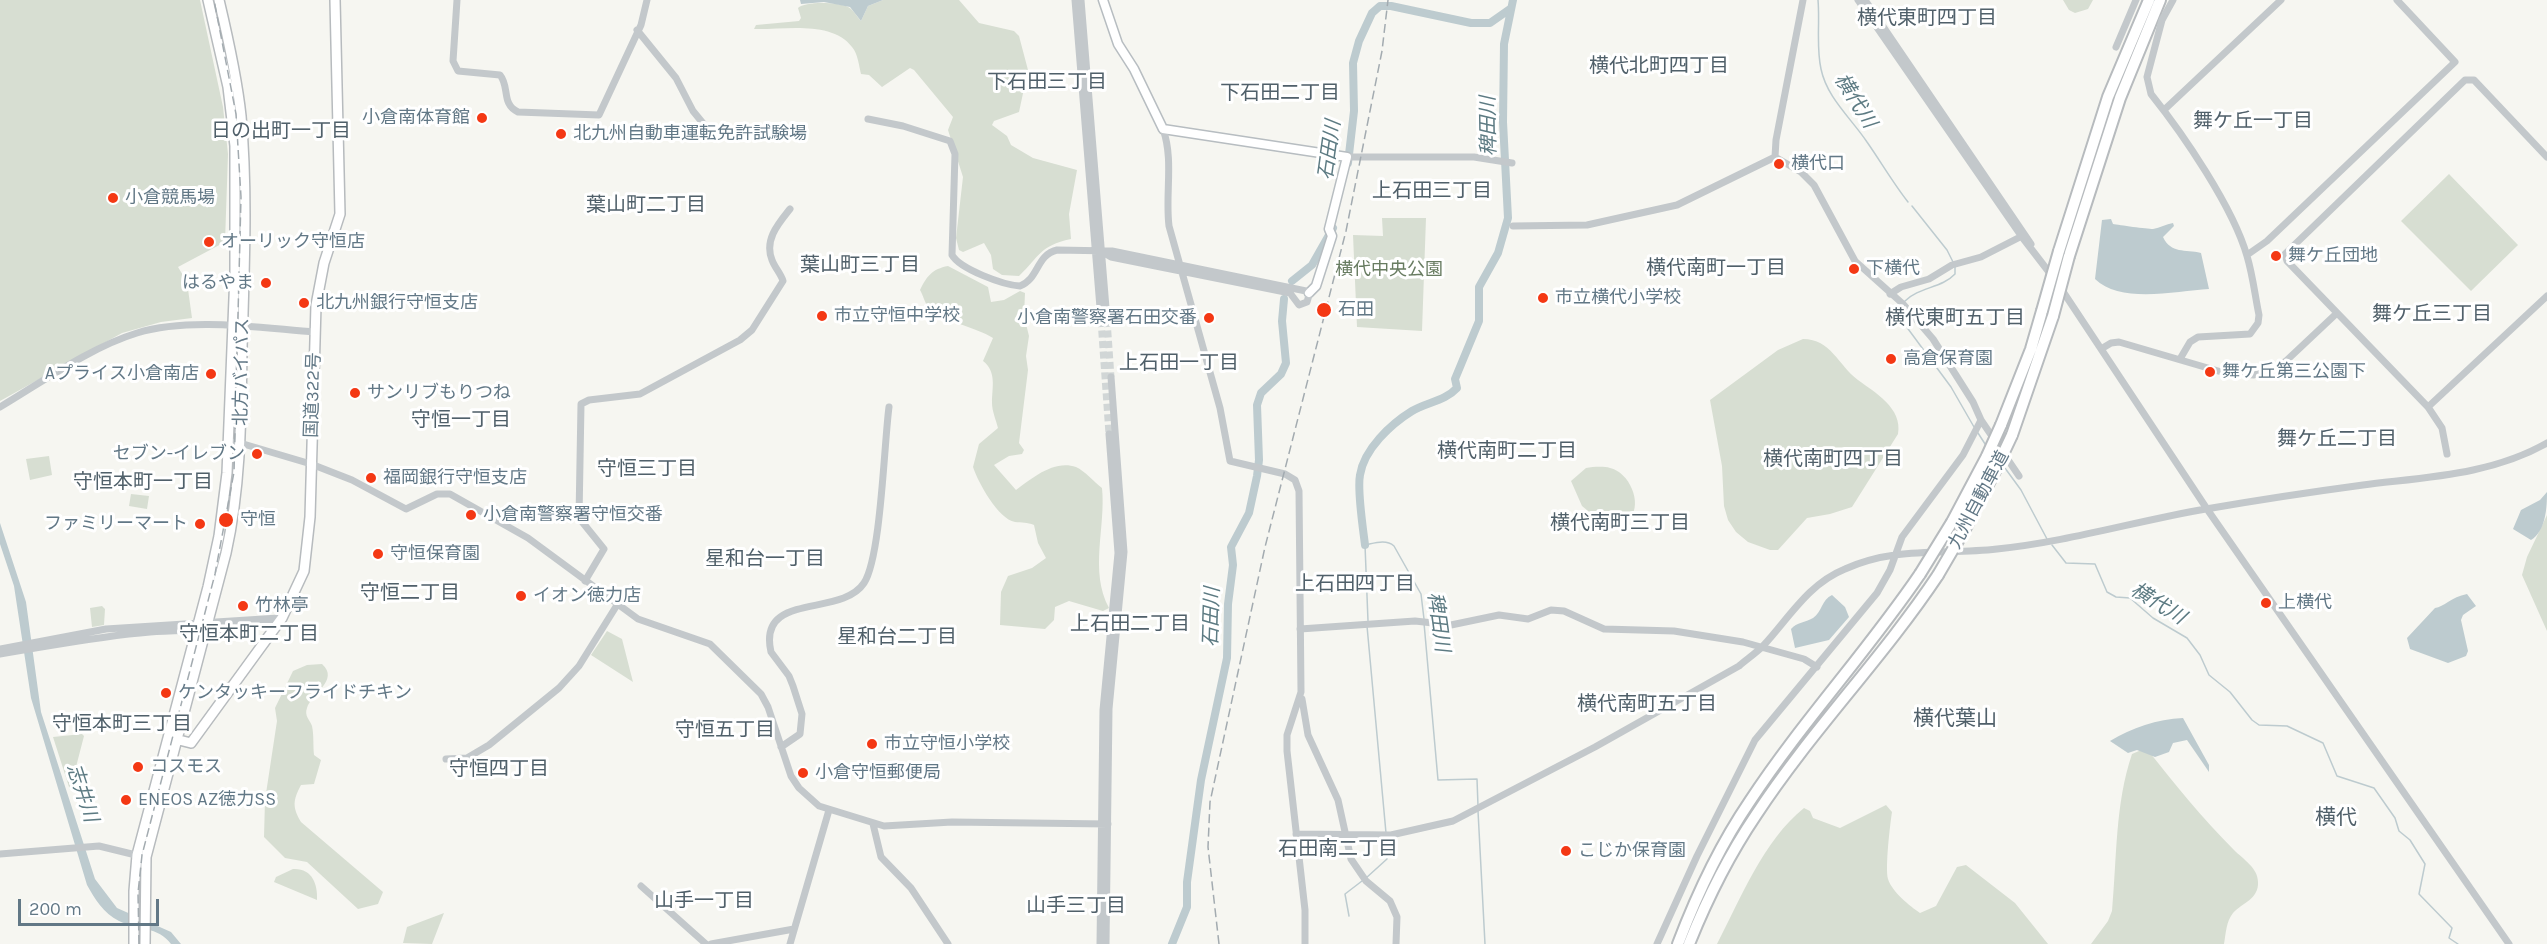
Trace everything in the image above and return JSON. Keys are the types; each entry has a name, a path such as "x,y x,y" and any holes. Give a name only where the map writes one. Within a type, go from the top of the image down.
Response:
{"highway":[{"name":"国道322号","path":"173,739 191,743 282,618 304,571 311,464 315,332 320,280 340,214 335,0"},
{"name":"九州自動車道","path":"1681,942 1756,813 1801,752 1886,648 1938,575 1996,469 2012,435 2053,316 2064,254 2108,97 2149,0"},
{"name":"九州自動車道","path":"1681,942 1717,857 1750,800 1871,643 1920,574 1952,522 1987,456 2001,425 2120,98 2160,0"},
{"name":"北方バイパス","path":"202,626 217,549 229,442 231,327 235,273 235,146 228,87 213,1"},
{"name":"北方バイパス","path":"173,739 202,626 234,518 240,443 246,235 241,115 232,57 213,1"},
{"path":"134,944 134,914 141,856 173,739"},
{"path":"1695,944 1714,895 1756,813"},
{"path":"141,856 145,944"}],"main road":[{"path":"1103,0 1118,44 1134,69 1163,129 1347,157 1316,286 1309,293"}],"street":[{"path":"457,0 455,67 463,73 500,75 506,86 506,98 512,109 518,112 599,115 645,12 647,0"},
{"path":"1075,0 1104,320"},
{"path":"1081,0 1098,251"},
{"path":"1775,157 1776,140 1803,0"},
{"path":"1858,0 2024,236"},
{"path":"1865,0 2207,509 2509,944"},
{"path":"2116,47 2136,0"},
{"path":"2173,0 2162,20 2147,77 2151,94 2211,182 2247,255 2259,315 2254,330 2250,334 2238,337 2198,337 2190,342 2180,359"},
{"path":"2164,110 2281,0"},
{"path":"2247,255 2267,241 2456,62 2397,0"},
{"path":"637,30 676,78 693,111 711,133"},
{"path":"2447,454 2442,428 2428,407 2288,261 2287,250 2465,80 2474,80 2547,157"},
{"path":"868,119 944,137 954,147 951,249 953,258 961,265 1007,284 1020,286 1032,278 1040,261 1049,252 1057,250 1098,251 1111,257 1182,268 1309,293 1307,302 1299,305 1290,293 1182,268"},
{"path":"1163,129 1168,148 1166,201 1169,226 1220,408 1230,461 1285,474 1295,480 1299,491 1301,693 1308,735 1338,800 1351,859 1366,881 1390,901 1397,917 1396,944"},
{"path":"1347,157 1474,157 1512,164"},
{"path":"1513,226 1587,225 1677,205 1775,157"},
{"path":"1775,157 1801,172 1814,185 1855,261 1920,324 1944,355 1981,420 2019,476"},
{"path":"585,581 604,549 579,518 581,404 589,400 640,394 745,336 783,281 772,261 770,242 774,231 790,209"},
{"path":"1890,294 1901,287 1929,279 1952,265 1981,257 2024,236"},
{"path":"2428,407 2547,296"},
{"path":"2101,349 2111,343 2119,342 2239,375 2270,370 2300,349 2337,313"},
{"path":"0,407 110,344 131,335 173,326 315,332"},
{"path":"1100,944 1109,710 1124,552 1112,377"},
{"path":"781,747 800,734 802,714 789,676 771,652 772,629 775,622 790,610 849,597 865,582 871,568 875,540 889,407"},
{"path":"1658,944 1697,856 1755,740 1877,593 1902,537 1915,516 1963,455 1981,420"},
{"path":"1106,944 1103,710 1118,553 1109,434"},
{"path":"229,442 240,443 311,464 362,484 406,509 437,494 450,494 516,531 617,605 652,625 710,644 761,694 768,707 795,784 819,806 884,826 952,822 1105,824"},
{"path":"1296,834 1391,835 1425,829 1473,813 1739,666 1762,647 1793,608 1843,569 1896,553 1996,549 2064,539 2133,522 2207,509 2493,467 2547,443"},
{"path":"446,759 467,758 489,745 570,678 617,605"},
{"path":"1300,629 1415,621 1451,625 1499,615 1528,619 1551,610 1564,611 1604,629 1674,631 1762,647 1804,659 1817,667"},
{"path":"0,649 106,635 282,618"},
{"path":"0,654 23,647"},
{"path":"1301,693 1287,735 1305,910 1305,944"},
{"path":"790,944 829,810"},
{"path":"873,824 881,857 911,888 948,944"},
{"path":"0,854 99,846 141,856"},
{"path":"641,886 709,944 794,929"}],"green space":[{"name":"小倉競馬場","path":"0,0 200,0 223,107 228,154 225,242 178,267 187,282 192,318 161,322 122,333 0,401"},
{"path":"883,0 959,0 979,23 1014,31 1019,36 1028,70 1019,112 994,121 992,125 1007,136 1011,145 1033,158 1077,170 1069,214 1071,239 1046,249 1019,276 1002,275 993,269 991,255 984,243 963,252 959,250 956,238 963,177 948,130 953,117 914,70 910,68 882,87 869,75 861,74 852,47 832,33 806,28 754,29 756,25 799,21 801,18 798,8 814,3 848,7 861,21 868,6"},
{"path":"2063,0 2093,0 2088,9 2075,13 2069,10"},
{"path":"2449,174 2518,245 2471,291 2401,221"},
{"name":"横代中央公園","path":"1382,218 1426,218 1422,331 1357,327 1353,235 1383,236"},
{"path":"948,266 988,287 991,302 1004,300 1020,291 1025,293 1024,316 1029,336 1026,356 1028,370 1019,443 1024,450 1022,454 1009,456 994,465 1016,490 1043,471 1068,465 1079,469 1102,488 1099,564 1103,594 1109,608 1103,611 1069,601 1055,607 1054,620 1045,629 1000,625 1001,592 1008,576 1032,568 1046,558 1038,543 1034,525 1015,522 1002,514 979,482 973,467 979,444 998,428 992,406 992,375 983,361 993,338 941,316 927,305 920,290 934,271"},
{"path":"1803,339 1821,343 1851,374 1886,402 1896,416 1898,434 1852,507 1807,518 1778,550 1770,550 1748,542 1736,532 1728,520 1724,506 1722,466 1710,400 1778,350"},
{"path":"49,456 52,475 30,480 26,459"},
{"path":"1607,467 1623,475 1634,497 1634,512 1630,518 1605,525 1582,506 1571,481 1586,468"},
{"path":"131,494 149,496 147,509 129,506"},
{"path":"2547,515 2547,631 2522,575 2527,557"},
{"path":"102,606 105,609 104,625 92,627 90,608"},
{"path":"607,631 622,639 633,682 591,655"},
{"path":"322,664 328,676 306,711 313,729 314,755 321,760 314,784 301,785 298,790 295,799 296,812 301,822 383,892 378,904 358,909 307,862 285,858 264,837 265,800 277,721 275,708 293,671 307,665"},
{"path":"82,734 84,736 70,790 53,737"},
{"path":"2146,748 2199,813 2256,872 2258,888 2256,893 2231,916 2224,944 2091,944 2108,921 2112,911 2118,831 2126,773 2132,754"},
{"path":"1886,805 1892,812 1887,856 1888,879 1893,889 1907,903 1920,913 1936,906 1957,867 1966,865 2015,903 2048,944 1717,944 1765,853 1789,821 1804,808 1810,811 1813,818 1840,828"},
{"path":"293,869 300,869 309,874 315,883 317,900 274,882 276,877"},
{"path":"444,913 432,944 403,943 407,927"}],"shaded area":[{"path":"800,0 883,0 868,6 861,21 850,7 824,2 801,4"},
{"path":"2111,219 2113,224 2150,229 2173,223 2174,226 2163,237 2174,248 2201,253 2209,289 2133,294 2106,287 2095,279 2102,220"},
{"path":"2547,492 2543,525 2531,540 2513,529 2521,510 2540,500"},
{"path":"0,523 26,602 41,712 95,879 117,908 171,932 181,944 171,944 154,931 113,918 100,905 87,885 31,698 14,586 0,544"},
{"path":"2467,594 2476,606 2463,615 2461,620 2468,651 2466,656 2448,663 2410,649 2407,638 2435,608"},
{"path":"1832,595 1845,607 1849,617 1829,640 1795,648 1791,629 1813,618 1826,599"},
{"path":"2183,718 2209,765 2209,772 2187,740 2173,743 2169,752 2155,757 2137,750 2128,753 2110,741 2145,725"}],"waterway":[{"name":"稗田川","path":"1365,545 1359,490 1363,465 1380,438 1396,423 1412,411 1447,396 1457,388 1455,379 1479,321 1479,287 1498,253 1508,218 1503,122 1504,44 1513,0"},
{"name":"横代川","path":"1818,0 1819,52 1821,69 1828,89 1908,202"},
{"name":"石田川","path":"1348,163 1354,111 1353,63 1359,41 1372,13 1380,6 1391,6 1471,23 1490,23 1510,9"},
{"name":"横代川","path":"1912,206 1947,250 1953,262"},
{"name":"石田川","path":"1292,281 1312,265 1333,228"},
{"name":"横代川","path":"1905,301 1917,293 1950,279 1955,274 1955,267"},
{"name":"石田川","path":"1172,944 1187,907 1187,882 1201,780 1227,658 1228,604 1233,565 1231,547 1249,513 1257,476 1259,460 1257,405 1261,393 1281,374 1286,363 1282,321 1284,299"},
{"name":"横代川","path":"1900,307 1898,313 1900,318 1951,387 1974,427"},
{"name":"横代川","path":"1978,433 1987,447"},
{"name":"横代川","path":"2002,464 2021,490 2047,539"},
{"name":"稗田川","path":"1368,621 1365,545 1380,542 1394,546 1421,594 1424,619"},
{"name":"横代川","path":"2052,545 2066,563 2095,564 2107,592 2116,597 2130,598 2153,618 2187,638 2200,655 2209,675 2230,692 2252,720 2259,725 2287,726 2323,743 2337,776 2374,788 2395,818 2399,831 2410,840 2425,864 2419,894 2452,928 2449,938 2458,944"},
{"name":"稗田川","path":"1424,623 1438,780 1477,779 1478,806"},
{"path":"1367,626 1386,833"},
{"name":"稗田川","path":"1478,811 1485,944"},
{"path":"1366,878 1387,859 1386,838"},
{"path":"1349,916 1345,894 1362,881"}],"tunnel":[{"path":"1101,320 1109,434"},
{"path":"1107,320 1111,377"}],"railway":[{"path":"139,944 138,893 142,855 215,574 234,472 241,197 236,114 214,0"},
{"path":"1219,944 1208,847 1210,802 1265,547 1346,231 1382,51 1388,0"}],"place":[{"name":"小倉南体育館","path":"482,118"},
{"name":"北九州自動車運転免許試験場","path":"561,134"},
{"name":"横代口","path":"1779,164"},
{"name":"小倉競馬場","path":"113,198"},
{"name":"オーリック守恒店","path":"209,242"},
{"name":"舞ケ丘団地","path":"2276,256"},
{"name":"下横代","path":"1854,269"},
{"name":"はるやま","path":"266,283"},
{"name":"市立横代小学校","path":"1543,298"},
{"name":"北九州銀行守恒支店","path":"304,303"},
{"name":"石田","path":"1324,310"},
{"name":"市立守恒中学校","path":"822,316"},
{"name":"小倉南警察署石田交番","path":"1209,318"},
{"name":"高倉保育園","path":"1891,359"},
{"name":"舞ケ丘第三公園下","path":"2210,372"},
{"name":"Aプライス小倉南店","path":"211,374"},
{"name":"サンリブもりつね","path":"355,393"},
{"name":"セブン-イレブン","path":"257,454"},
{"name":"福岡銀行守恒支店","path":"371,478"},
{"name":"小倉南警察署守恒交番","path":"471,515"},
{"name":"守恒","path":"226,520"},
{"name":"ファミリーマート","path":"200,524"},
{"name":"守恒保育園","path":"378,554"},
{"name":"イオン徳力店","path":"521,596"},
{"name":"上横代","path":"2266,603"},
{"name":"竹林亭","path":"243,606"},
{"name":"ケンタッキーフライドチキン","path":"166,693"},
{"name":"市立守恒小学校","path":"872,744"},
{"name":"コスモス","path":"138,767"},
{"name":"小倉守恒郵便局","path":"803,773"},
{"name":"ENEOS AZ徳力SS","path":"126,800"},
{"name":"こじか保育園","path":"1566,851"}],"district":[{"name":"横代東町四丁目","path":"1927,18"},
{"name":"横代北町四丁目","path":"1659,66"},
{"name":"下石田三丁目","path":"1047,82"},
{"name":"下石田二丁目","path":"1280,93"},
{"name":"舞ケ丘一丁目","path":"2253,121"},
{"name":"日の出町一丁目","path":"281,131"},
{"name":"上石田三丁目","path":"1432,191"},
{"name":"葉山町二丁目","path":"646,205"},
{"name":"葉山町三丁目","path":"860,265"},
{"name":"横代南町一丁目","path":"1716,268"},
{"name":"舞ケ丘三丁目","path":"2432,314"},
{"name":"横代東町五丁目","path":"1955,318"},
{"name":"上石田一丁目","path":"1179,363"},
{"name":"守恒一丁目","path":"461,420"},
{"name":"舞ケ丘二丁目","path":"2337,439"},
{"name":"横代南町二丁目","path":"1507,451"},
{"name":"横代南町四丁目","path":"1833,459"},
{"name":"守恒三丁目","path":"647,469"},
{"name":"守恒本町一丁目","path":"143,482"},
{"name":"横代南町三丁目","path":"1620,523"},
{"name":"星和台一丁目","path":"765,559"},
{"name":"上石田四丁目","path":"1355,584"},
{"name":"守恒二丁目","path":"410,593"},
{"name":"上石田二丁目","path":"1130,624"},
{"name":"守恒本町二丁目","path":"249,634"},
{"name":"星和台二丁目","path":"897,637"},
{"name":"横代南町五丁目","path":"1647,704"},
{"name":"横代葉山","path":"1955,719"},
{"name":"守恒本町三丁目","path":"122,724"},
{"name":"守恒五丁目","path":"725,730"},
{"name":"守恒四丁目","path":"499,769"},
{"name":"横代","path":"2336,818"},
{"name":"石田南二丁目","path":"1338,849"},
{"name":"山手一丁目","path":"704,901"},
{"name":"山手三丁目","path":"1076,906"}],"water label":[{"name":"志井川","path":"82,793"}]}
